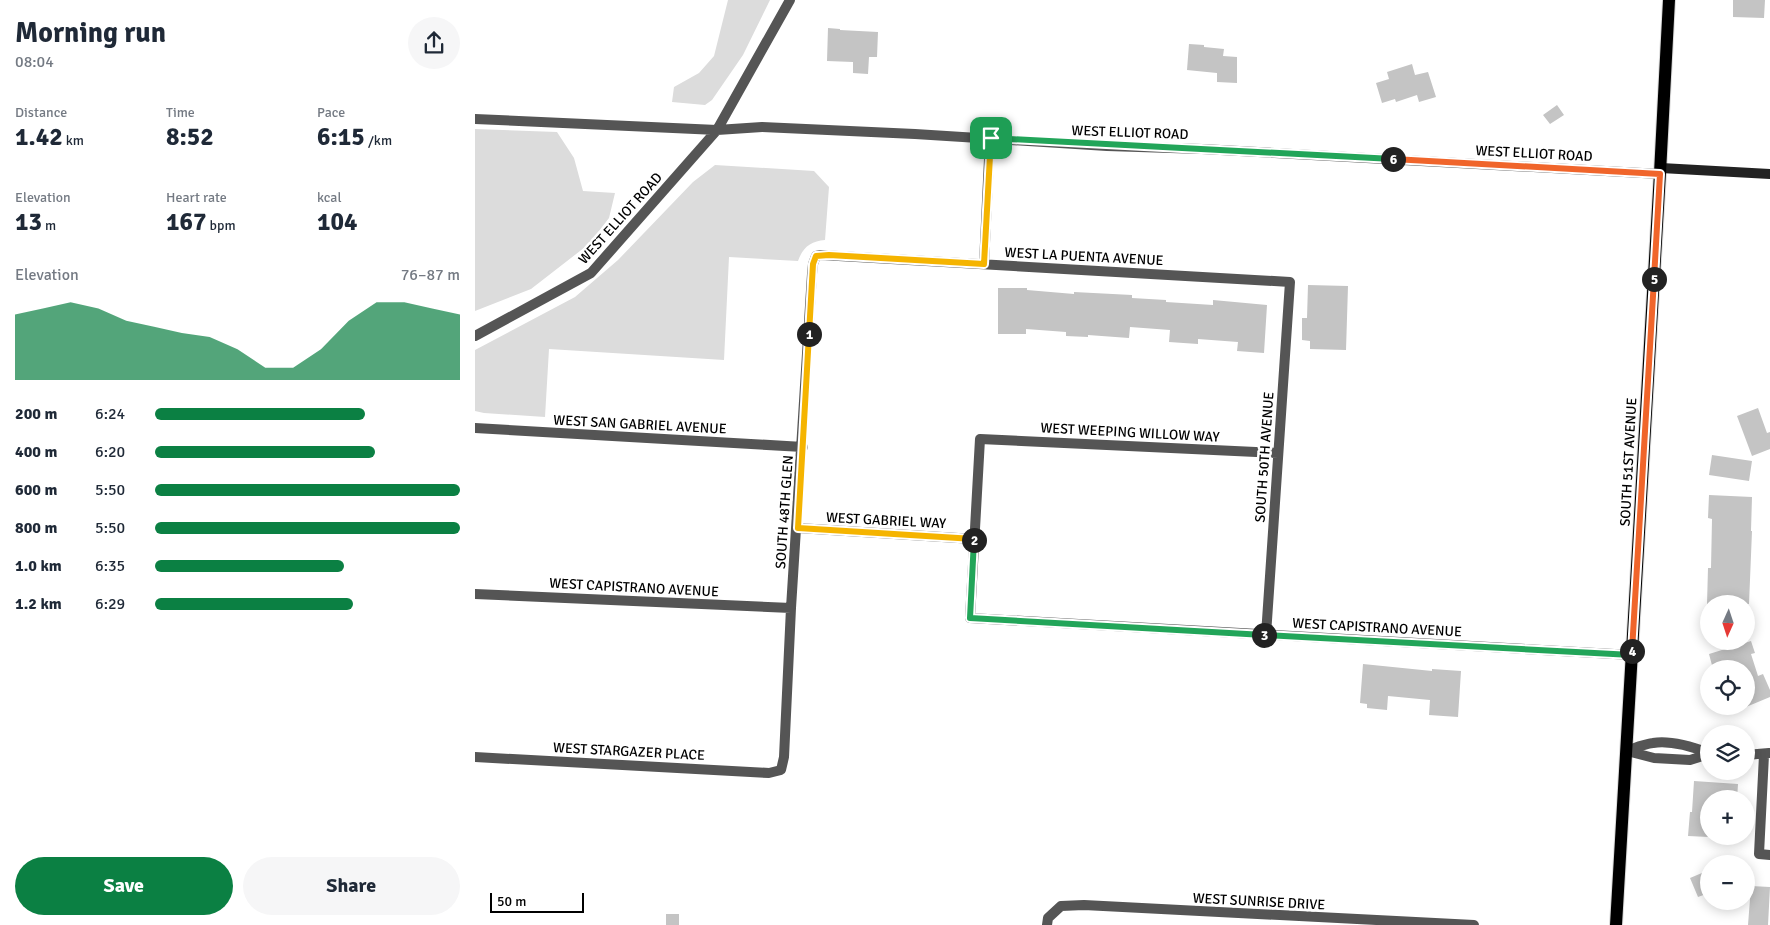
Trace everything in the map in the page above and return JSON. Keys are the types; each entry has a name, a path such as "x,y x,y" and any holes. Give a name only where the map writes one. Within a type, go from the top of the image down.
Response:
{"main road":[{"name":"SOUTH 51ST AVENUE","path":"1615,925 1661,171 1669,0"},
{"name":"WEST ELLIOT ROAD","path":"1661,171 1770,174"}],"street":[{"path":"717,130 790,0"},
{"name":"WEST ELLIOT ROAD","path":"475,119 717,130 762,128 991,138 1661,171"},
{"name":"WEST ELLIOT ROAD","path":"475,336 591,273 717,130"},
{"path":"984,264 991,138"},
{"name":"WEST LA PUENTA AVENUE","path":"816,256 829,255 1290,282"},
{"name":"SOUTH 48TH GLEN","path":"781,770 784,764 791,608 798,528 812,274 816,256"},
{"name":"SOUTH 50TH AVENUE","path":"1266,635 1290,282"},
{"name":"WEST SAN GABRIEL AVENUE","path":"475,428 803,446"},
{"name":"WEST WEEPING WILLOW WAY","path":"974,539 980,439 1278,453"},
{"name":"WEST GABRIEL WAY","path":"798,528 974,539"},
{"name":"WEST CAPISTRANO AVENUE","path":"974,539 970,618 1632,655"},
{"name":"WEST CAPISTRANO AVENUE","path":"475,594 791,608"},
{"path":"1626,751 1653,742 1691,746 1700,750"},
{"path":"1626,751 1654,758 1690,760 1700,757"},
{"path":"1765,855 1767,754"},
{"name":"WEST STARGAZER PLACE","path":"475,757 769,773 781,770"},
{"name":"WEST SUNRISE DRIVE","path":"1048,921 1061,906 1084,906 1474,925"}],"shaded area":[{"path":"728,0 770,0 743,55 712,100 705,105 672,102 674,87 699,73 714,56"},
{"path":"475,129 557,132 574,158 583,191 615,193 609,218 589,244 531,289 475,311"},
{"path":"715,165 814,171 829,187 825,240 808,246 802,252 798,261 729,257 724,360 549,349 545,417 475,411 475,350 575,297 618,260 693,182"}],"building":[{"path":"1733,0 1765,0 1764,18 1733,17"},
{"path":"828,28 878,32 877,57 869,57 868,74 853,73 853,62 827,61"},
{"path":"1189,44 1224,49 1223,56 1237,57 1237,83 1217,82 1217,73 1187,70"},
{"path":"1412,64 1415,75 1428,72 1436,97 1419,102 1417,95 1396,102 1395,99 1382,103 1376,83 1389,79 1387,72"},
{"path":"1557,105 1564,115 1550,124 1543,115"},
{"path":"1308,285 1348,286 1346,350 1310,349 1310,341 1302,340 1302,318 1307,318"},
{"path":"998,288 1027,288 1027,290 1074,294 1074,292 1132,295 1132,298 1213,305 1213,300 1267,305 1264,353 1237,351 1238,342 1198,339 1198,344 1169,342 1170,330 1130,327 1129,338 1088,335 1088,337 1066,336 1066,332 1026,329 1026,334 998,334"},
{"path":"1758,408 1767,433 1770,432 1770,449 1752,456 1737,416"},
{"path":"1712,455 1752,461 1749,481 1709,475"},
{"path":"1709,495 1752,497 1749,595 1707,595 1708,568 1711,568 1712,519 1708,518"},
{"path":"1722,650 1754,650 1755,653 1751,654 1753,660 1711,660 1709,654"},
{"path":"1363,664 1432,671 1432,669 1461,671 1458,717 1429,715 1430,700 1388,696 1387,710 1367,708 1367,704 1360,703"},
{"path":"1755,667 1758,676 1763,674 1770,690 1770,697 1755,703"},
{"path":"1694,781 1738,784 1738,790 1700,790 1700,837 1688,836 1690,812 1692,812"},
{"path":"1700,874 1700,896 1698,897 1690,878"},
{"path":"1755,886 1770,887 1768,925 1748,925 1749,910 1755,910"},
{"path":"666,914 679,914 679,925 666,925"}],"route":[{"path":"991,138 1107,146 1202,149 1660,174 1632,655 970,618 974,539 798,528 814,260 816,256 829,255 984,264 991,138"}]}
